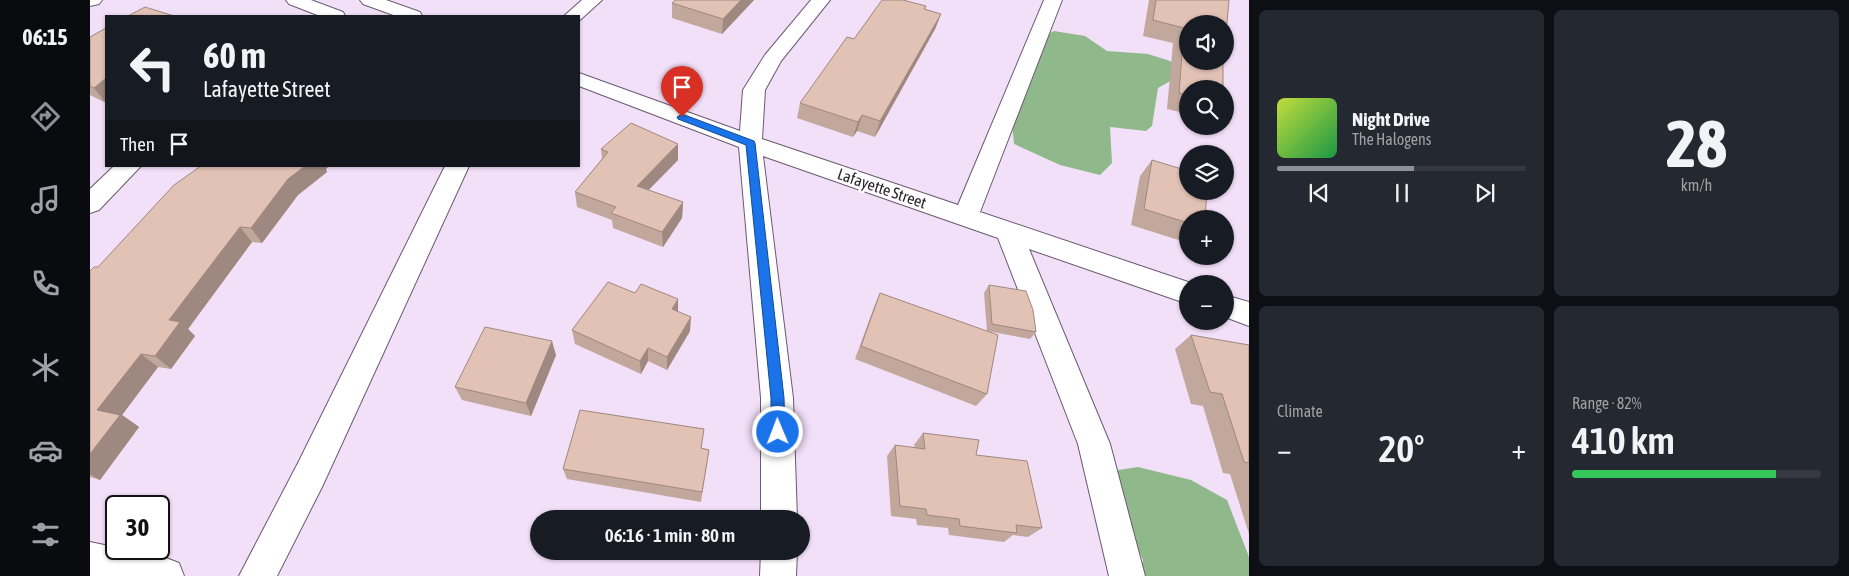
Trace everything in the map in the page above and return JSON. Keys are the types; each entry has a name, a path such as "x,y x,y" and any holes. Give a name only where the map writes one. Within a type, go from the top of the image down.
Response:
{"street":[{"path":"295,0 333,15"},
{"path":"338,15 361,0"},
{"path":"369,0 410,15"},
{"path":"574,15 593,0"},
{"path":"779,510 778,398 750,143 754,90 772,59 821,0"},
{"path":"965,217 1053,0"},
{"name":"Lafayette Street","path":"580,79 750,143 1179,290"},
{"path":"90,204 128,167"},
{"path":"257,576 310,475 457,167"},
{"path":"1009,232 1094,444 1127,576"},
{"path":"1234,309 1249,314"},
{"path":"90,560 166,576"},
{"path":"778,576 779,560"}],"green space":[{"path":"1054,31 1085,36 1107,51 1148,54 1170,61 1179,67 1179,70 1186,72 1158,88 1152,126 1146,131 1110,127 1112,163 1100,175 1060,165 1014,144 1012,123 1044,36"},
{"path":"1138,467 1191,480 1227,500 1249,557 1249,576 1140,576 1143,560 1126,521 1112,471"}],"building":[{"path":"675,0 741,0 723,19 672,3"},
{"path":"882,0 903,0 926,6 924,9 941,14 880,121 862,115 858,122 800,103 847,37 854,39"},
{"path":"1156,0 1229,0 1228,15 1179,15 1179,27 1153,20"},
{"path":"145,7 171,15 130,15"},
{"path":"105,29 105,79 94,88 90,86 90,37"},
{"path":"1181,70 1223,70 1223,80 1180,80"},
{"path":"631,123 678,144 637,186 683,202 662,232 611,213 616,207 575,192 608,152 601,149"},
{"path":"1152,160 1179,168 1179,200 1206,200 1206,210 1179,210 1179,220 1144,209"},
{"path":"200,167 304,167 288,179 251,228 240,227 169,320 180,322 155,356 141,354 97,410 120,415 90,454 90,271 94,267 98,267 174,185"},
{"path":"608,282 635,293 641,284 678,299 672,309 691,317 667,357 648,348 640,361 572,330"},
{"path":"989,285 1026,291 1033,310 1036,332 992,324"},
{"path":"880,293 998,335 987,394 861,346"},
{"path":"485,327 552,341 526,403 455,387"},
{"path":"1191,335 1249,345 1249,463 1244,462 1222,394 1210,392"},
{"path":"580,410 704,429 701,448 709,450 702,492 563,469"},
{"path":"923,433 979,440 976,455 1027,461 1042,528 1016,525 1017,533 960,526 959,519 927,515 926,509 900,506 895,445 925,449"}],"route":[{"path":"682,117 750,143 778,398 778,432"}]}
